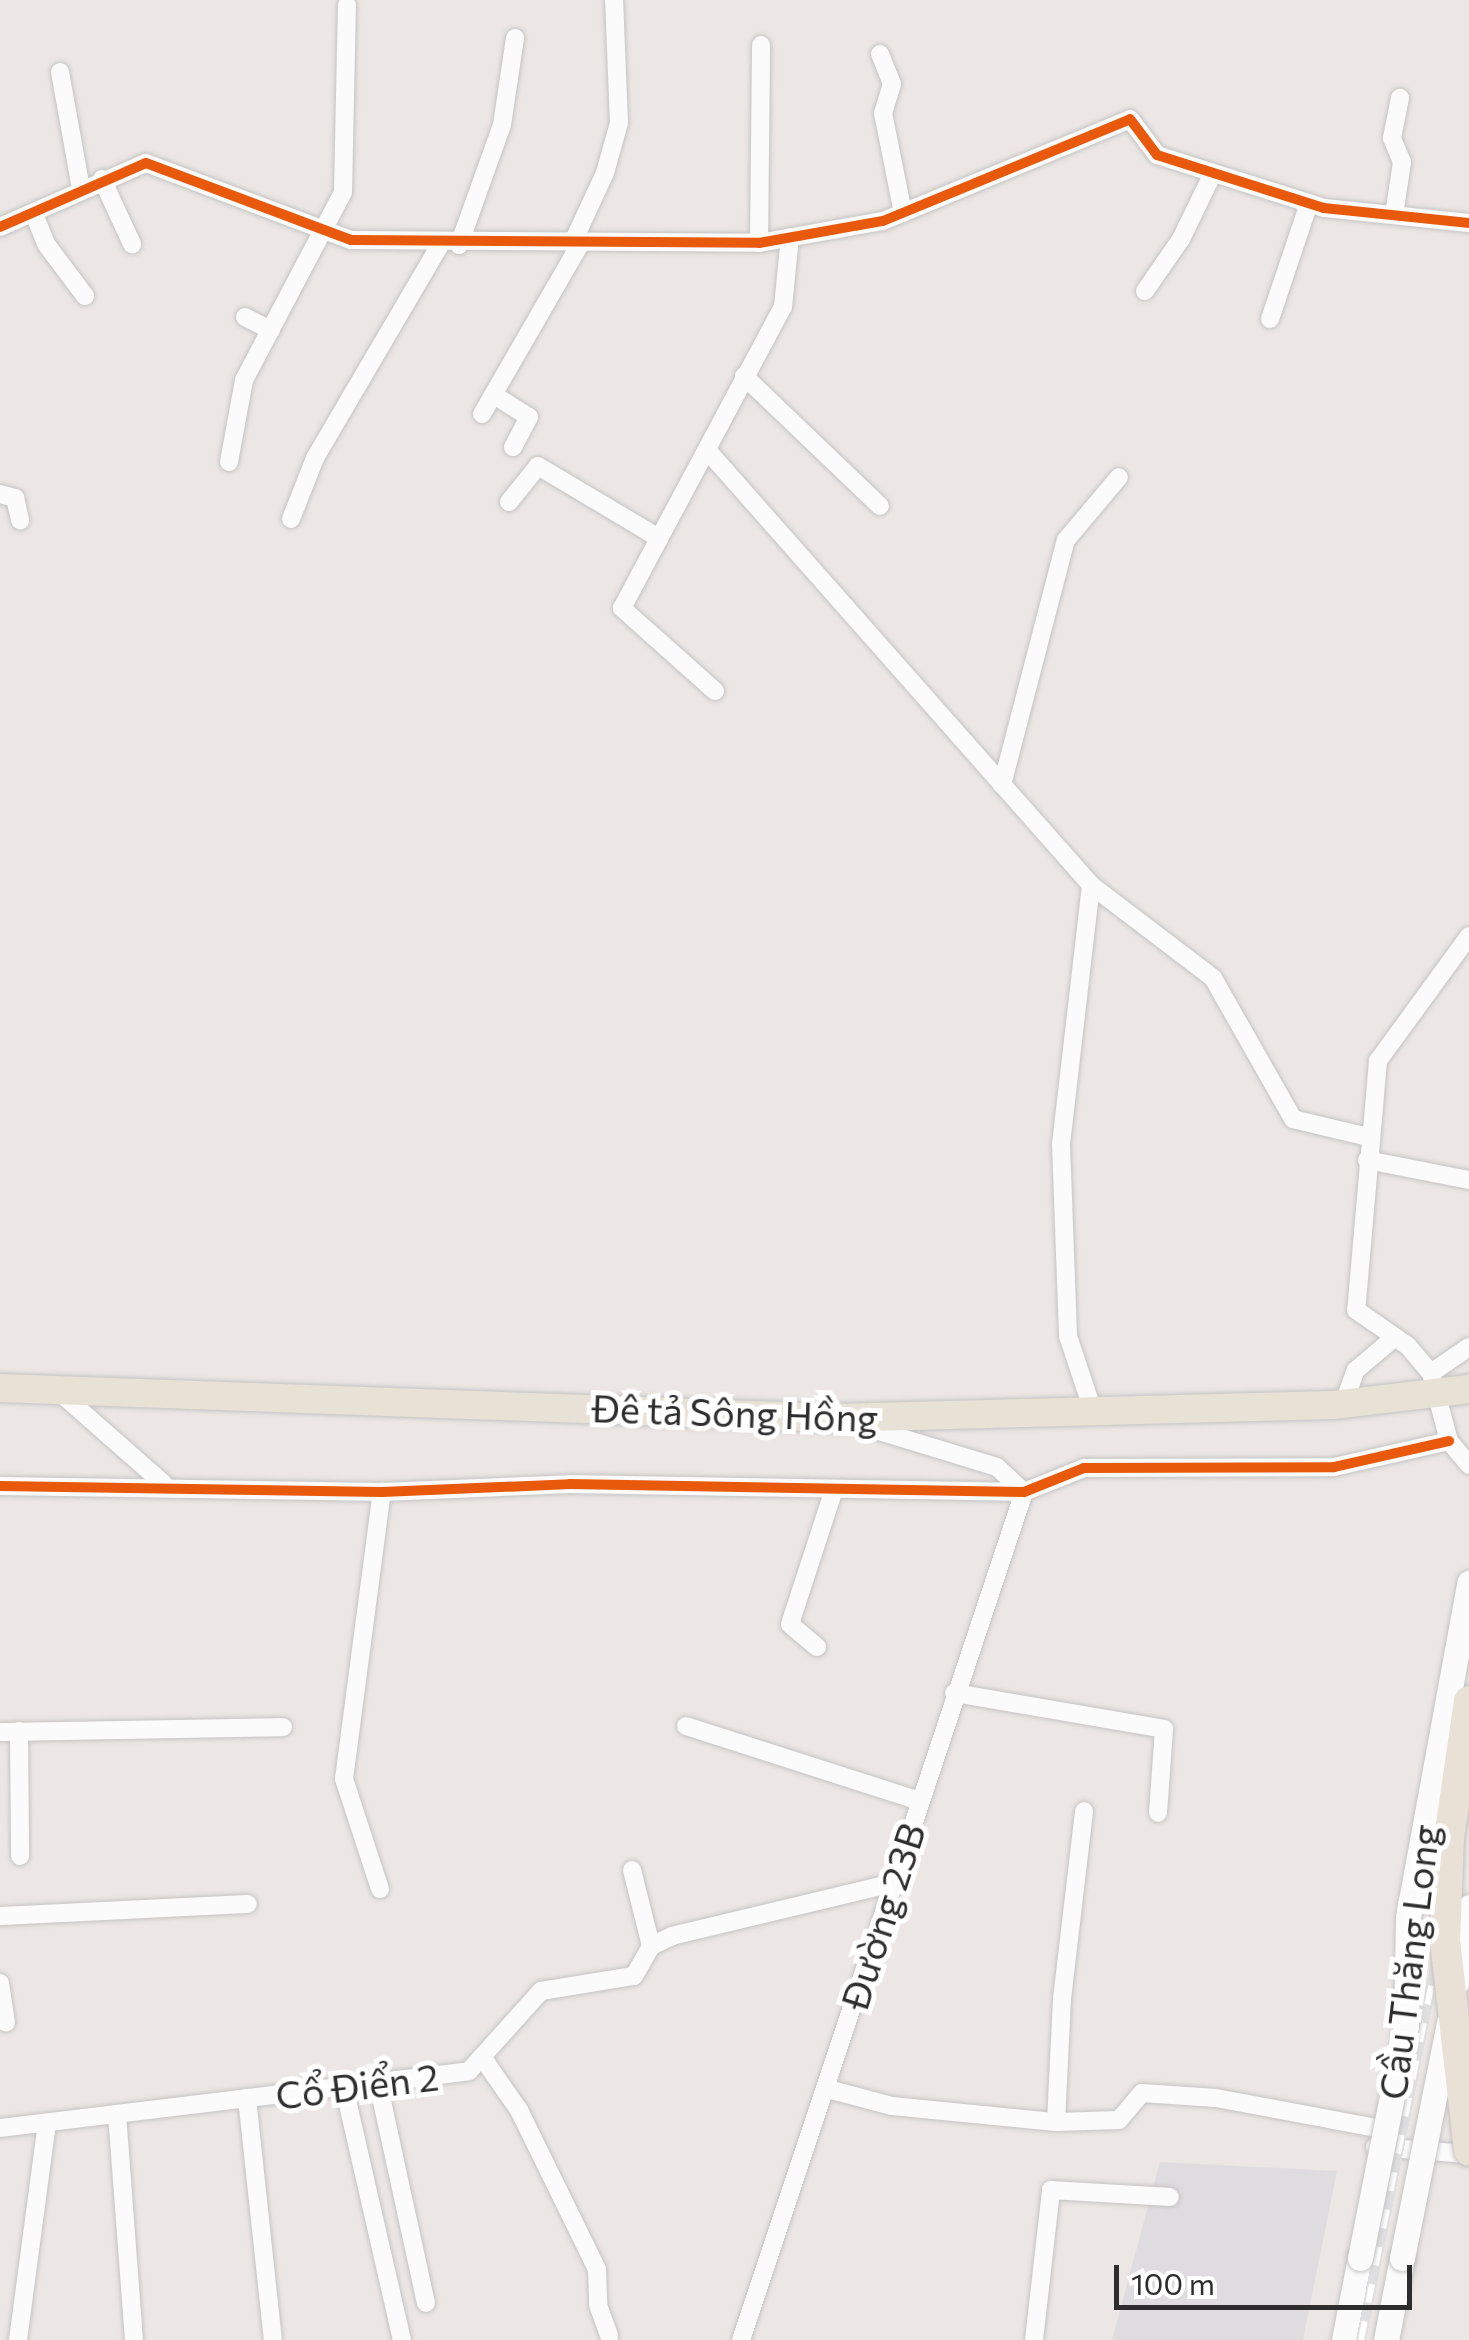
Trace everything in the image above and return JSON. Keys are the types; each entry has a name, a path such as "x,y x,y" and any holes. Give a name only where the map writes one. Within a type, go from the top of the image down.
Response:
{"highway":[{"name":"Cầu Thăng Long","path":"1469,1700 1449,1838 1445,1940 1469,2152"}],"main road":[{"name":"Đê tả Sông Hồng","path":"0,1388 834,1418 1342,1404 1435,1381 1469,1388"},
{"name":"Cầu Thăng Long","path":"1344,2340 1406,2026 1408,1916 1469,1583"},
{"name":"Cầu Thăng Long","path":"1386,2340 1469,1908"}],"street":[{"path":"482,414 576,244 605,173 619,122 614,0"},
{"path":"228,462 239,396 270,330 327,233 344,192 348,149 347,6"},
{"path":"291,518 315,458 449,245 502,125 515,38"},
{"path":"759,243 762,45"},
{"path":"880,54 892,84 884,113 903,213"},
{"path":"60,72 80,189"},
{"path":"1394,215 1402,162 1392,138 1400,98"},
{"path":"0,227 124,168 157,166 327,233 449,245 759,243 903,213 1130,119 1157,155 1308,203 1469,223"},
{"path":"1145,291 1181,240 1213,172"},
{"path":"102,179 132,244"},
{"path":"1270,319 1308,203"},
{"path":"34,214 46,244 84,296"},
{"path":"715,691 622,608 783,308 790,237"},
{"path":"245,317 270,330"},
{"path":"744,376 880,506"},
{"path":"494,395 529,417 512,448"},
{"path":"707,450 1090,885 1214,978 1293,1118 1368,1137"},
{"path":"509,502 538,466 660,538"},
{"path":"1002,784 1066,540 1118,478"},
{"path":"0,494 15,498 20,520"},
{"path":"1090,885 1061,1144 1068,1336 1093,1411"},
{"path":"1469,936 1378,1061 1368,1137 1356,1310 1396,1337 1435,1381 1449,1441 1469,1465"},
{"path":"1366,1160 1469,1180"},
{"path":"1342,1404 1356,1370 1396,1337"},
{"path":"1435,1381 1469,1348"},
{"path":"57,1390 164,1484"},
{"path":"834,1418 996,1468 1024,1492"},
{"path":"0,1486 164,1484 382,1492 570,1484 1024,1492 1084,1468 1334,1467 1449,1441"},
{"path":"817,1648 790,1624 834,1489"},
{"path":"380,1888 344,1778 382,1492"},
{"name":"Đường 23B","path":"741,2340 828,2089 954,1693 1024,1492"},
{"path":"1469,1652 1373,2147 1469,2152"},
{"path":"954,1693 1164,1728 1158,1813"},
{"path":"686,1726 919,1801"},
{"path":"20,1856 9,1731 283,1727"},
{"path":"1056,2122 1062,1999 1084,1811"},
{"path":"632,1870 651,1946 893,1883"},
{"path":"0,1916 248,1904"},
{"name":"Cổ Điển 2","path":"0,2128 468,2072 541,1990 634,1976 651,1946"},
{"path":"0,1984 6,2023"},
{"path":"482,2056 519,2110 597,2269 598,2305 609,2336"},
{"path":"378,2082 426,2302"},
{"path":"344,2087 402,2340"},
{"path":"828,2089 892,2106 1056,2122 1119,2120 1142,2093 1216,2098 1377,2128"},
{"path":"247,2098 274,2340"},
{"path":"117,2114 134,2340"},
{"path":"18,2340 47,2123"},
{"path":"1034,2340 1051,2190 1170,2196"}],"shaded area":[{"path":"1160,2162 1337,2171 1303,2340 1112,2340"}],"railway":[{"path":"1361,2340 1469,1795"}],"cycle path":[{"path":"0,227 146,163 351,240 759,243 883,221 1130,119 1157,155 1324,208 1469,223"},
{"path":"0,1486 382,1492 570,1484 1024,1492 1084,1468 1334,1467 1449,1441"}]}
